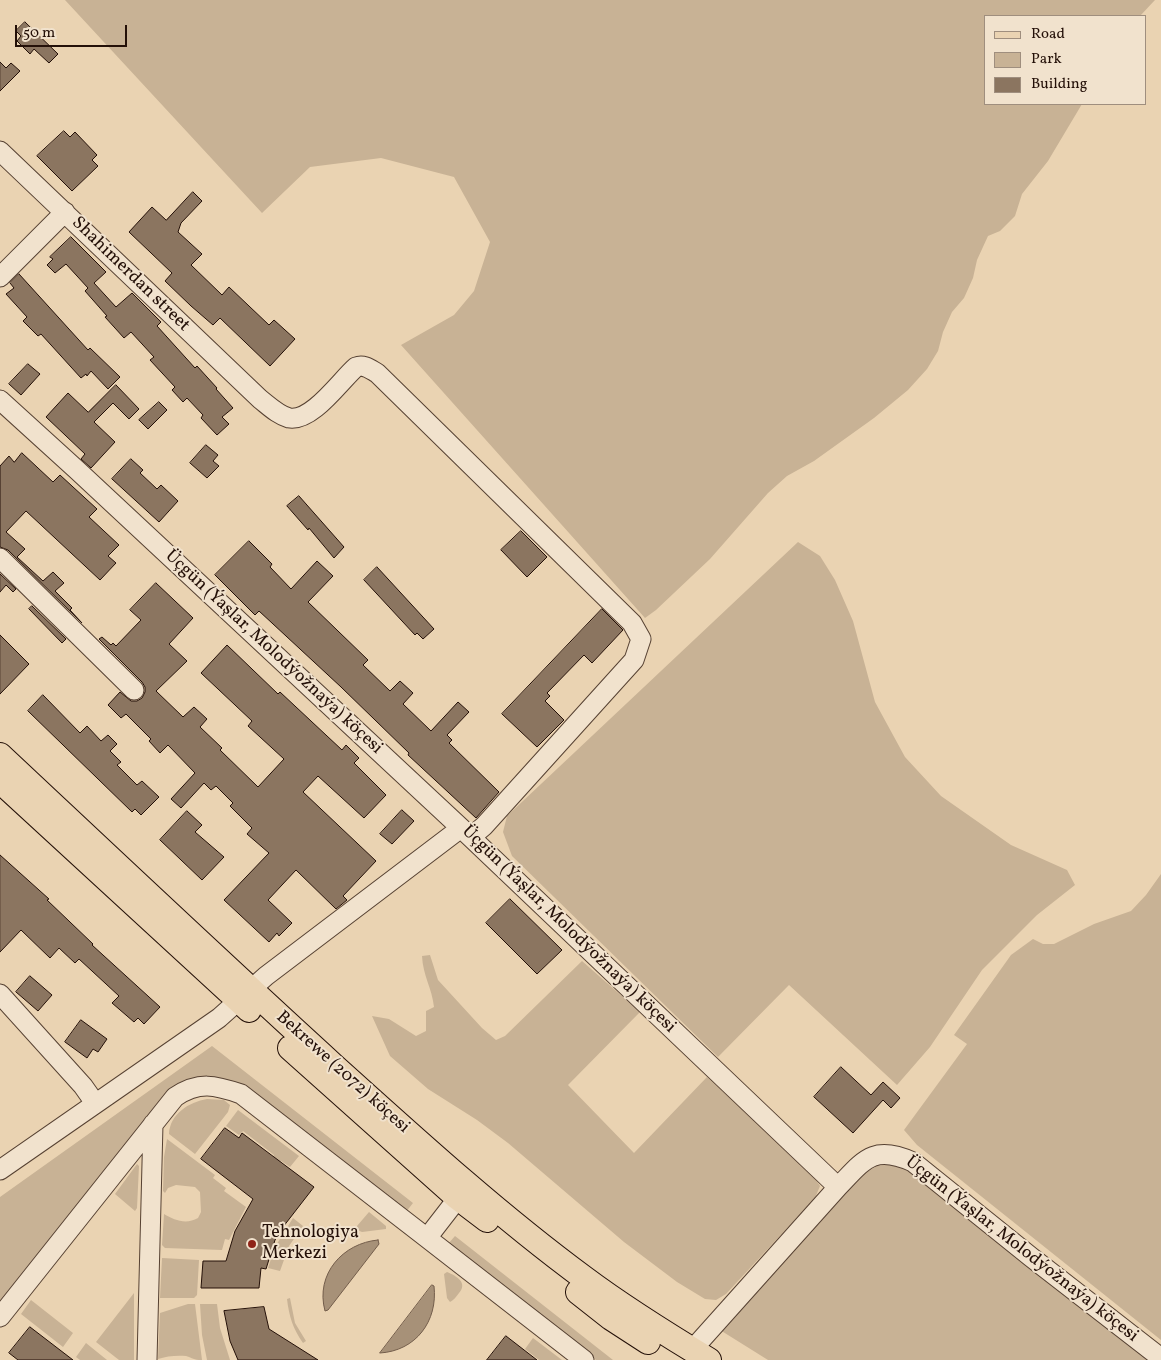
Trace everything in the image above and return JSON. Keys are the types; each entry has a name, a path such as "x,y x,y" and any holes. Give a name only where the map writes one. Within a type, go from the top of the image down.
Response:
{"main road":[{"name":"Bekrewe (2072) köçesi","path":"0,755 244,996 458,1198 611,1318 693,1357"},
{"name":"Bekrewe (2072) köçesi","path":"0,781 244,996 368,1096 495,1208 583,1277 693,1357"}],"street":[{"name":"Shahimerdan street","path":"0,150 260,399 279,414 291,418 302,417 313,410 360,366 377,373 625,616 638,632 642,639 634,660 484,826 466,833"},
{"path":"0,277 65,212"},
{"name":"Üçgün (Ýaşlar, Molodýožnaýa) köçesi","path":"0,400 466,833 838,1187 862,1163 874,1156 885,1154 898,1155 913,1162 1161,1358"},
{"path":"0,558 134,690"},
{"path":"0,1170 219,1018 266,976 466,833"},
{"path":"0,994 83,1086 95,1103"},
{"path":"0,1317 175,1097 194,1087 208,1085 241,1094 584,1360"},
{"path":"147,1360 153,1124"},
{"path":"693,1357 838,1187"},
{"path":"427,1238 458,1198"}],"green space":[{"path":"65,0 1155,0 1141,15 984,15 984,105 1081,105 1048,161 1022,194 1015,216 1000,231 988,236 977,260 973,278 964,298 952,312 943,332 938,351 927,369 908,390 874,418 814,461 787,476 768,493 710,559 645,618 401,345 454,315 474,291 490,242 454,177 381,158 310,167 262,213"},
{"path":"798,542 820,556 835,580 853,621 875,702 905,757 941,796 1011,845 1067,870 1075,885 1037,915 982,970 930,1047 897,1085 789,985 718,1057 512,856 503,832 507,816"},
{"path":"1161,874 1161,1340 917,1145 904,1130 967,1044 954,1035 1011,955 1033,939 1043,944 1054,944 1094,924 1131,911 1146,895"},
{"path":"430,955 438,980 482,1028 496,1040 505,1036 582,961 640,1012 568,1085 634,1153 707,1077 810,1171 820,1186 815,1198 726,1294 716,1300 705,1299 677,1282 624,1242 508,1143 477,1120 428,1089 390,1056 372,1016 389,1019 416,1036 426,1031 426,1011 434,1007 422,956"},
{"path":"212,1046 413,1203 406,1212 244,1086 223,1079 194,1079 174,1087 165,1094 4,1299 0,1300 0,1197"},
{"path":"207,1099 224,1100 230,1105 228,1112 195,1154 169,1134 170,1127 177,1115 187,1106"},
{"path":"238,1110 299,1156 290,1167 281,1161 278,1165 271,1160 274,1155 243,1131 239,1135 226,1126"},
{"path":"167,1139 215,1175 213,1178 226,1188 224,1191 246,1207 229,1240 225,1239 222,1250 165,1248 162,1245 164,1214 176,1220 189,1221 198,1218 201,1212 200,1192 195,1187 176,1185 168,1188 165,1193 163,1191 164,1157"},
{"path":"137,1164 139,1166 137,1208 135,1211 115,1194"},
{"path":"892,1164 907,1170 927,1182 1153,1360 768,1360 720,1330 860,1176 877,1166"},
{"path":"369,1212 386,1226 386,1229 362,1232 357,1230 357,1226"},
{"path":"293,1218 303,1226 289,1246 280,1271 268,1268 275,1247"},
{"path":"455,1236 613,1360 596,1360 448,1244"},
{"path":"162,1258 199,1260 197,1295 194,1298 160,1298"},
{"path":"447,1272 458,1278 462,1283 457,1296 450,1302 447,1298 444,1274"},
{"path":"134,1293 134,1360 119,1360 96,1342"},
{"path":"290,1298 295,1323 306,1341 303,1343 290,1317 287,1299"},
{"path":"31,1300 73,1333 63,1347 21,1314"},
{"path":"188,1304 195,1304 202,1360 186,1356 168,1356 158,1359 160,1313"},
{"path":"200,1304 217,1304 220,1328 230,1360 207,1360 202,1335"},
{"path":"533,1338 562,1360 539,1360 525,1349"},
{"path":"86,1343 107,1360 80,1360 76,1357"}],"shaded area":[{"path":"378,1240 379,1244 328,1310 325,1311 324,1285 328,1273 335,1263 343,1254 354,1247 365,1242"},
{"path":"432,1285 434,1286 434,1299 432,1311 422,1332 404,1347 380,1353"}],"building":[{"path":"25,22 58,54 49,63 34,49 30,54 17,41 21,36 16,31"},
{"path":"0,62 6,68 11,63 20,71 0,91"},
{"path":"64,131 70,137 75,132 97,155 92,160 98,166 72,191 37,156"},
{"path":"193,192 202,201 181,223 178,232 202,254 191,265 222,295 229,287 269,325 274,320 295,339 270,366 220,318 213,325 191,306 165,281 172,273 129,232 152,207 166,220"},
{"path":"71,237 106,272 94,283 116,307 132,293 161,322 157,326 195,368 197,366 233,408 222,417 229,424 217,435 201,418 203,415 187,398 183,402 172,390 175,387 150,360 154,357 131,332 124,338 105,317 107,316 85,291 88,288 66,264 55,273 47,265 53,259 50,257"},
{"path":"19,274 88,350 90,348 120,377 108,389 91,371 87,376 86,374 81,378 41,334 38,336 23,321 27,317 6,294 14,288 10,283"},
{"path":"28,364 40,374 21,395 9,384"},
{"path":"116,385 139,409 129,419 113,403 94,422 115,442 91,468 81,459 85,454 46,417 68,393 88,412"},
{"path":"159,402 167,410 148,429 139,420"},
{"path":"206,445 218,455 213,461 219,466 207,478 190,463"},
{"path":"22,453 53,482 60,475 97,509 89,517 119,545 108,556 116,563 100,580 26,511 6,532 25,549 17,557 43,581 53,572 64,583 55,591 72,608 70,610 82,623 8,550 0,547 0,466 9,456 14,462"},
{"path":"131,459 143,470 140,473 157,489 161,485 178,501 159,522 112,479"},
{"path":"299,496 344,547 334,558 309,528 308,530 287,506"},
{"path":"521,531 547,557 527,577 501,550"},
{"path":"249,541 272,564 270,567 291,589 317,561 333,576 308,602 368,660 363,665 390,691 400,681 413,693 403,704 431,731 458,702 469,712 447,735 452,740 449,743 499,792 476,818 408,755 409,753 341,687 259,611 255,615 215,575"},
{"path":"377,567 434,629 423,639 417,633 415,635 364,580"},
{"path":"0,574 16,589 13,592 6,585 0,592"},
{"path":"156,583 193,618 169,644 187,661 156,691 183,717 194,707 207,719 200,727 222,748 220,750 258,787 284,759 248,726 252,721 201,673 227,645 278,694 280,692 342,750 346,745 359,758 354,763 386,795 364,818 318,776 303,792 376,861 343,896 347,900 336,909 296,870 268,900 292,923 279,936 277,933 269,942 224,900 269,853 247,834 252,828 230,806 233,803 216,786 211,790 204,783 181,808 171,799 195,773 168,745 160,753 149,741 151,739 126,714 121,718 108,705 120,692 131,701 137,701 142,698 145,687 99,639 102,637 111,645 113,643 116,646 141,620 130,610"},
{"path":"32,606 66,639 62,643 29,609"},
{"path":"602,609 623,630 592,663 584,655 547,693 550,696 545,701 564,720 537,747 502,714"},
{"path":"0,635 29,664 0,694"},
{"path":"43,695 80,733 87,726 101,741 108,735 117,744 110,751 121,762 117,765 137,785 142,781 159,797 141,815 135,809 132,812 28,711"},
{"path":"402,810 414,821 392,844 380,834"},
{"path":"187,811 202,825 195,832 224,857 202,880 160,840"},
{"path":"0,855 49,899 47,900 92,945 160,1007 144,1024 138,1018 134,1022 112,1003 119,996 79,959 75,963 59,948 50,958 21,930 0,952"},
{"path":"510,899 562,950 537,974 486,923"},
{"path":"30,976 52,995 38,1011 16,992"},
{"path":"81,1020 107,1039 98,1052 93,1049 87,1058 65,1042"},
{"path":"841,1067 871,1095 883,1082 900,1098 891,1108 883,1100 853,1133 814,1097"},
{"name":"Tehnologiya Merkezi","path":"225,1128 239,1138 242,1133 314,1187 275,1240 266,1269 261,1268 259,1288 201,1288 203,1261 226,1261 235,1231 253,1199 201,1159"},
{"path":"264,1307 269,1329 318,1360 238,1360 230,1341 224,1311"},
{"path":"30,1327 73,1360 18,1360 9,1353"},
{"path":"506,1336 537,1360 487,1360"}],"place":[{"name":"Tehnologiya Merkezi","path":"252,1244"}]}
